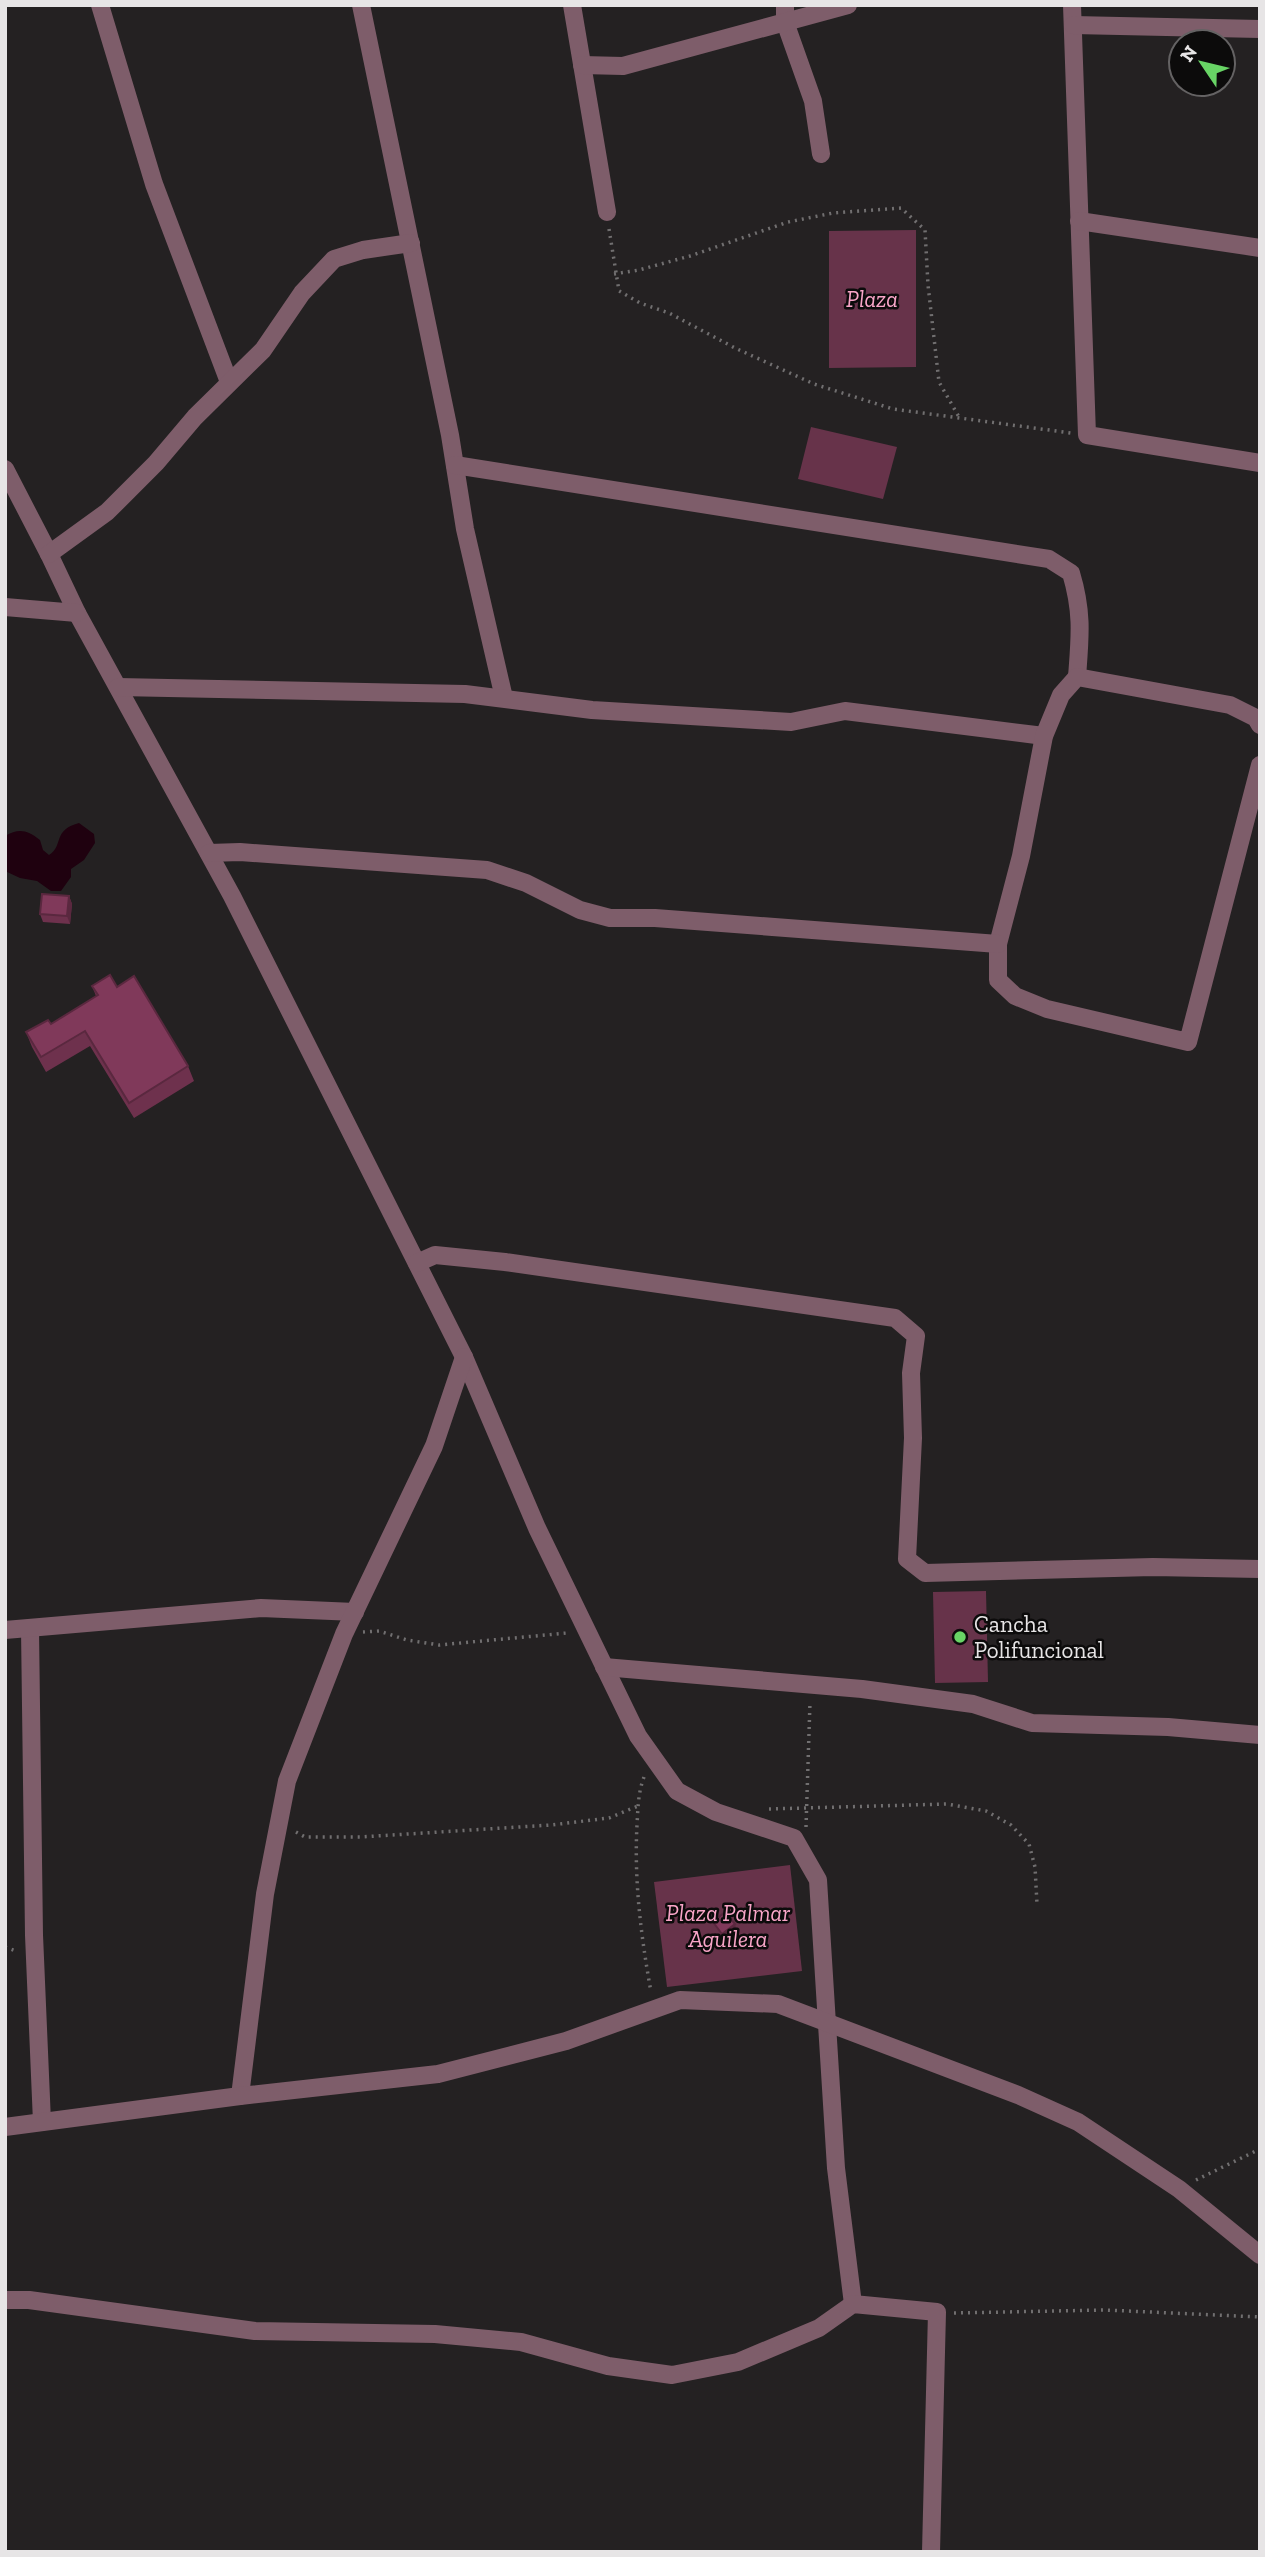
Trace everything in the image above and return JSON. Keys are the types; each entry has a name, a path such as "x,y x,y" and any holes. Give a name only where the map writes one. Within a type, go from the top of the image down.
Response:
{"street":[{"path":"100,5 154,184 229,382"},
{"path":"361,5 411,243 465,529 503,698"},
{"path":"572,5 607,212"},
{"path":"582,65 623,66 785,14 848,5"},
{"path":"1072,5 1087,435 1260,463"},
{"path":"785,14 813,100 821,154"},
{"path":"1073,25 1260,29"},
{"path":"1079,221 1260,248"},
{"path":"49,554 107,512 229,382 263,350 302,293 334,259 363,250 411,243"},
{"path":"455,465 1049,559 1071,573 1079,601 1077,677 1061,695 1044,736 1021,856 998,944 998,980 1015,996 1047,1009 1188,1042 1260,765"},
{"path":"5,469 77,613 209,853 464,1357 537,1528 638,1737 677,1791 716,1812 794,1838 818,1880 836,2168 853,2304"},
{"path":"5,607 77,613"},
{"path":"1077,677 1230,705 1256,718 1260,725"},
{"path":"118,687 391,691 503,698 592,710 791,722 845,711 1044,736"},
{"path":"209,853 240,852 487,870 526,883 580,910 610,918 655,918 998,944"},
{"path":"416,1263 435,1255 505,1262 895,1318 916,1336 911,1373 913,1438 907,1559 925,1573 1153,1567 1260,1569"},
{"path":"240,2096 265,1894 287,1781 344,1634 434,1446 464,1357"},
{"path":"5,1630 261,1608 355,1612"},
{"path":"30,1629 34,1935 42,2122"},
{"path":"604,1667 862,1689 973,1704 1032,1723 1168,1727 1260,1735"},
{"path":"5,2127 240,2096 438,2074 566,2042 680,2000 778,2004 1018,2095 1078,2122 1179,2189 1260,2255"},
{"path":"5,2300 29,2300 255,2331 435,2334 521,2342 608,2366 672,2375 738,2362 820,2328 853,2304 937,2312 931,2552"}],"path":[{"path":"614,274 690,256 788,222 834,214 901,208 925,230 939,382 959,417"},
{"path":"607,212 614,274 619,291 640,303 669,313 735,348 814,384 893,409 1087,435"},
{"path":"344,1634 379,1632 439,1645 586,1630"},
{"path":"805,1857 811,1685"},
{"path":"651,1758 639,1791 638,1901 654,2011"},
{"path":"741,1820 769,1809 807,1807 947,1804 986,1811 1011,1825 1029,1844 1035,1867 1037,1904"},
{"path":"279,1823 305,1837 360,1837 551,1825 609,1818 638,1806"},
{"path":"1179,2189 1260,2149"},
{"path":"937,2312 1105,2310 1260,2317"}],"green space":[{"name":"Plaza","path":"916,230 916,367 829,368 829,231"},
{"path":"811,427 897,447 883,499 798,479"},
{"name":"Cancha Polifuncional","path":"986,1591 988,1682 935,1683 933,1592"},
{"name":"Plaza Palmar Aguilera","path":"790,1865 802,1971 667,1987 654,1882"}],"shaded area":[{"path":"79,823 94,834 95,843 84,860 71,869 71,877 61,891 51,891 37,881 20,878 5,871 5,836 19,831 27,832 40,840 43,850 49,855 65,830"}],"building":[{"path":"42,894 69,896 67,916 40,914"},
{"path":"110,975 117,987 134,976 188,1066 129,1103 85,1031 41,1057 26,1032 48,1020 51,1024 98,995 92,986"},
{"path":"725,1912 735,1924 722,1934 713,1922"}],"place":[{"name":"Cancha Polifuncional","path":"960,1637"}]}
